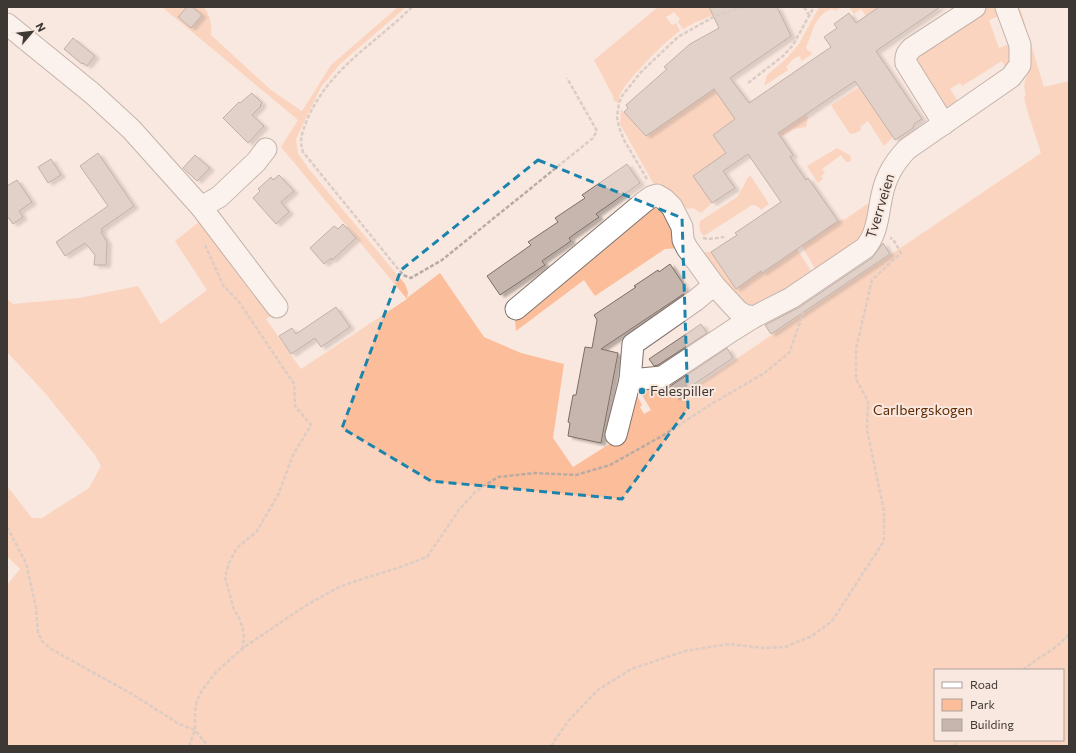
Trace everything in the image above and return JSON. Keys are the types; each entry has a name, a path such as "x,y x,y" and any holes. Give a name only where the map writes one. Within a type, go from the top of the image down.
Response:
{"street":[{"path":"944,124 906,63 905,58 912,48 975,7"},
{"name":"Tverrveien","path":"630,380 662,378 733,330 754,317 791,298 865,248 870,242 875,231 882,194 890,179 890,170 896,160 907,149 944,124 1013,82 1020,65 1020,45 1006,7"},
{"path":"7,24 93,94 131,128 201,207 277,307"},
{"path":"201,207 219,197 256,162 266,150"},
{"path":"516,309 644,202 657,195 664,199 672,207 682,227 683,240 687,248 714,285 738,311 744,315 754,317"},
{"path":"616,435 630,380 634,344 684,309 714,285"}],"path":[{"path":"412,7 345,65 332,80 321,94 309,115 300,143 303,152 403,274 411,278 442,260 593,138 597,131 567,78"},
{"path":"657,195 624,140 619,127 617,117 619,103 622,96 641,72 678,37 715,16 744,7"},
{"path":"804,7 809,15"},
{"path":"748,82 783,56 792,45 814,7"},
{"path":"551,746 568,721 598,690 631,669 685,651 729,644 763,648 785,647 812,636 832,621 884,541 884,510 867,430 868,401 856,379 856,349 872,280 901,253 893,239 875,231"},
{"path":"202,238 223,285 239,302 294,384 295,406 311,425 293,455 278,495 257,531 237,548 229,563 225,577 233,608 240,620 244,633 243,648"},
{"path":"189,746 195,730 197,700 203,689 216,672 243,648 305,606 337,588 398,568 427,556 459,510 475,492 498,477 535,473 576,475 610,465 662,436 712,403 763,374 789,353 797,332 803,314 791,298"},
{"path":"7,527 26,563 36,607 38,633 42,641 51,649 132,694 179,724 195,730 208,746"},
{"path":"1024,669 1062,642 1069,634"}],"highlighted area":[{"path":"538,160 682,218 688,408 622,499 431,481 342,428 401,270"}],"green space":[{"name":"Carlbergskogen","path":"162,7 204,7 210,20 211,35 271,90 302,111 331,65 398,7 406,7 340,64 321,87 296,139 298,153 308,168 405,284 408,292 407,298 440,273 484,337 521,353 564,364 553,438 573,467 619,438 634,389 642,405 640,407 644,414 651,410 638,388 661,384 668,386 677,399 1041,153 1024,97 1026,95 1024,86 1030,65 1016,11 1020,8 1044,87 1069,81 1069,746 7,746 7,585 20,569 7,556 7,486 32,518 42,518 89,488 101,466 95,455 45,393 7,352 7,299 13,304 79,298 138,286 161,324 207,290 175,241 200,221 275,313 266,319 301,369 407,299 281,147 298,120"},
{"path":"658,7 709,7 716,14 683,29 678,22 680,19 674,12 666,17 672,25 676,23 680,31 657,51 624,87 619,97 619,103 614,101 613,96 594,60"},
{"path":"819,7 842,7 835,11 832,9 826,12 818,20 806,47 812,54 802,61 799,56 793,59 786,67 788,70 764,86 767,75 786,59 799,44"},
{"path":"849,7 879,7 866,16 861,9 854,14"},
{"path":"986,7 998,7 1001,15 989,20 999,48 1010,44 1013,54 1008,71 1002,61 962,86 960,83 950,89 958,101 945,110 913,56"},
{"path":"859,87 893,137 884,146 868,121 860,127 861,130 850,134 831,105"},
{"path":"714,89 735,119 713,135 726,154 694,175 712,203 701,213 693,208 687,209 674,196 657,190 620,124 621,109 646,136"},
{"path":"806,115 808,117 806,127 793,129 782,136 779,133"},
{"path":"837,148 851,156 850,162 846,162 841,155 822,169 825,173 821,176 823,179 818,183 807,166"},
{"path":"750,175 769,204 761,210 757,206 752,205 704,236 701,233 700,221 737,197"},
{"path":"873,200 865,236 817,272 802,246 838,221 844,220"},
{"path":"657,206 662,208 682,248 665,249 595,296 584,280 516,331 516,315 640,210"},
{"path":"797,249 813,274 795,287 749,309 696,252 711,252 736,289 761,271 763,273"}],"building":[{"path":"187,7 192,7 202,15 191,28 178,17"},
{"path":"709,7 777,7 791,36 730,78 749,103 831,47 824,37 837,28 834,24 849,13 856,23 879,7 940,7 876,51 922,119 914,124 913,128 895,140 855,81 778,133 793,155 790,157 806,180 808,178 838,221 736,289 711,252 737,235 735,233 781,202 748,154 723,171 735,188 712,203 693,176 726,153 713,135 735,119 714,89 646,136 624,112 628,108 626,105 667,69 664,67 690,44 719,28"},
{"path":"73,38 95,56 87,66 83,63 82,64 64,49"},
{"path":"252,93 262,103 252,115 264,126 248,143 223,118 239,102 240,103"},
{"path":"98,153 134,206 101,229 103,231 101,232 107,242 106,265 94,265 95,255 85,243 65,256 56,242 108,206 80,166"},
{"path":"195,155 210,168 197,181 183,168"},
{"path":"51,159 61,175 48,183 38,167"},
{"path":"627,164 640,183 596,214 599,217 569,238 571,241 542,261 545,265 500,295 487,276 531,245 528,242 558,222 555,218 585,198 582,195"},
{"path":"279,175 294,191 281,202 289,212 276,224 253,198 260,191 258,189 271,177 273,180"},
{"path":"17,180 32,202 19,211 23,217 13,224 9,218 7,219 7,186"},
{"path":"343,224 356,238 332,260 331,258 324,264 310,248 334,226 338,229"},
{"path":"883,243 890,254 771,334 765,325 798,308 872,258"},
{"path":"670,264 688,291 601,349 618,353 601,443 568,436 570,423 568,422 573,395 576,395 585,347 592,348 597,320 594,315 636,287 634,286"},
{"path":"336,307 350,327 321,347 315,338 291,354 279,336 292,328 296,334"},
{"path":"701,324 707,333 658,365 654,366 649,359"},
{"path":"727,348 733,358 675,397 669,387"}],"place":[{"name":"Felespiller","path":"642,391"}]}
